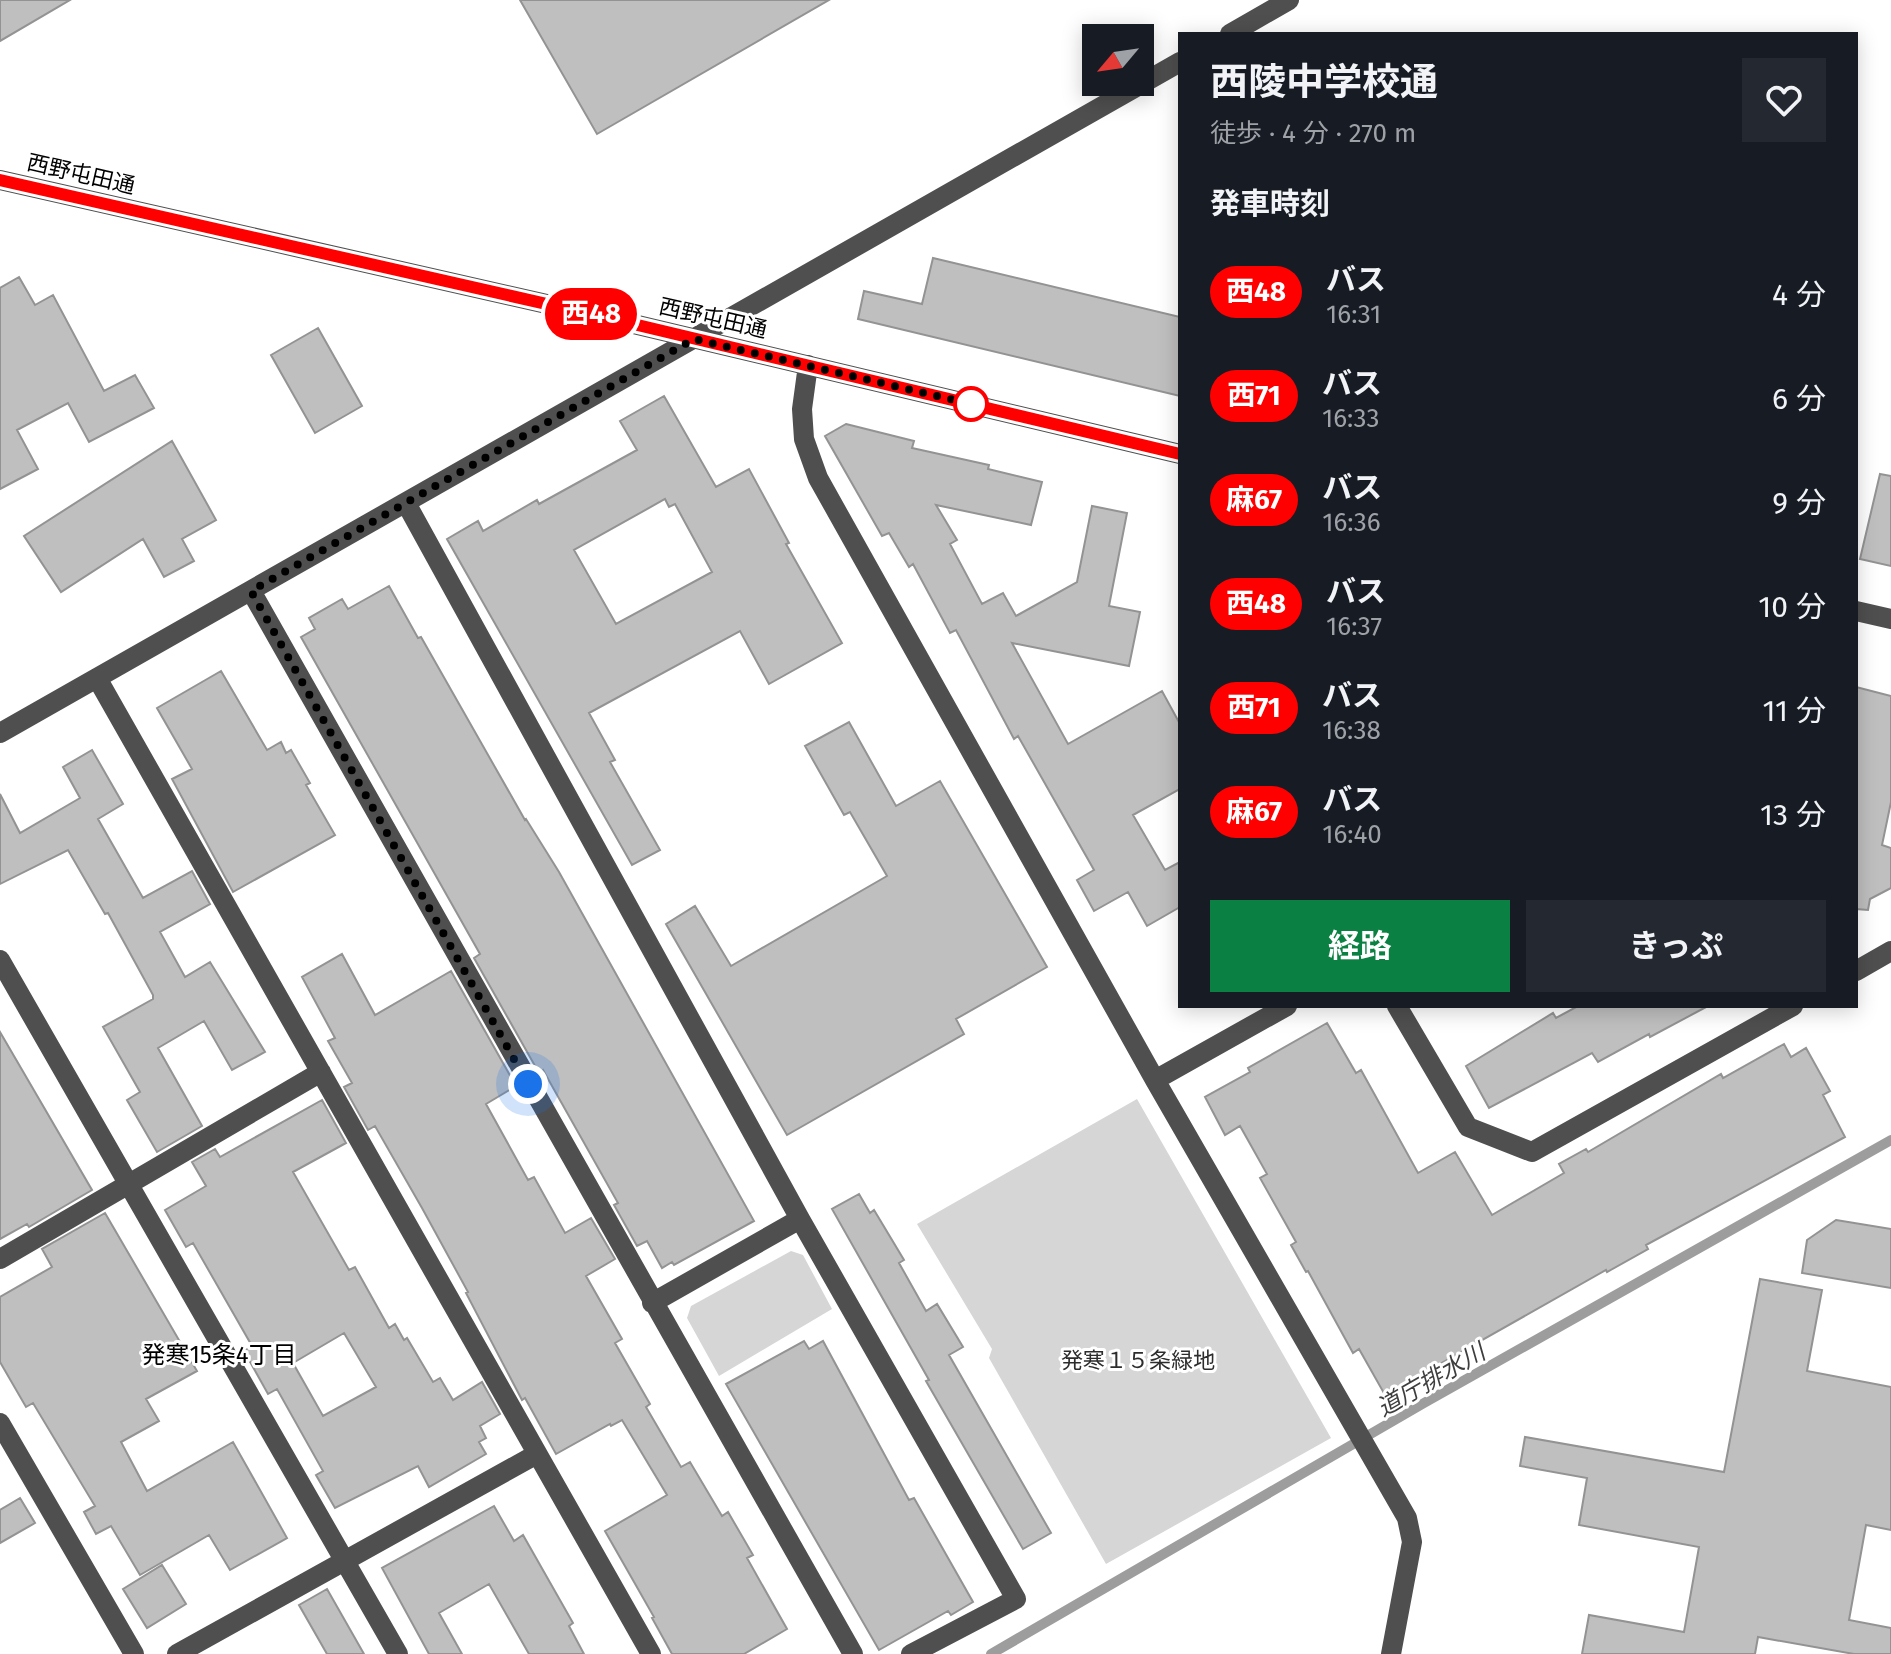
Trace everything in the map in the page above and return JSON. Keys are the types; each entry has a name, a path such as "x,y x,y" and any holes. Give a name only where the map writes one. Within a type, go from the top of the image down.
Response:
{"street":[{"path":"1233,32 1289,0"},
{"path":"0,733 1178,63"},
{"name":"西野屯田通","path":"0,180 808,365 1178,454"},
{"path":"808,365 802,409 804,439 818,478 1155,1080 1407,1518 1412,1542 1391,1654"},
{"path":"406,503 800,1219 1016,1599 911,1654"},
{"path":"251,591 853,1654"},
{"path":"1858,611 1891,619"},
{"path":"97,678 651,1654"},
{"path":"1858,970 1891,951"},
{"path":"0,960 398,1654"},
{"path":"1155,1080 1283,1008"},
{"path":"1398,1008 1468,1127 1532,1152 1789,1008"},
{"path":"0,1259 321,1072"},
{"path":"652,1303 800,1219"},
{"path":"0,1423 134,1654"},
{"path":"177,1654 537,1454"}],"green space":[{"name":"発寒１５条緑地","path":"1137,1099 1331,1438 1106,1564 989,1358 992,1349 917,1224"},
{"path":"791,1251 803,1255 832,1309 719,1376 687,1318 691,1306"}],"building":[{"path":"0,0 70,0 0,41"},
{"path":"520,0 829,0 597,134"},
{"path":"933,258 1178,317 1178,396 858,319 864,291 922,304"},
{"path":"19,277 35,305 53,295 104,391 135,375 154,408 89,442 68,403 17,430 38,469 0,489 0,288"},
{"path":"318,328 362,406 315,433 271,355"},
{"path":"664,396 716,487 749,469 789,543 786,544 842,643 769,684 740,631 589,713 615,760 610,762 660,850 632,865 447,539 478,521 483,531 637,450 620,421","holes":["665,499 669,507 675,504 712,572 616,624 574,550"]},
{"path":"846,424 914,441 912,448 989,465 988,469 1042,482 1031,525 936,505 957,540 950,544 982,604 1003,593 1016,616 1077,582 1092,506 1127,513 1109,606 1140,612 1129,666 1012,643 1068,744 1162,691 1178,720 1178,790 1133,815 1165,870 1178,863 1178,908 1147,926 1128,892 1094,911 1077,880 1094,870 1018,736 1014,739 956,630 950,633 913,564 909,567 889,533 882,536 825,436"},
{"path":"172,441 216,520 182,539 194,561 164,577 143,539 61,592 24,536"},
{"path":"1880,474 1891,476 1891,566 1860,559"},
{"path":"389,586 525,820 559,872 754,1221 674,1265 672,1262 662,1268 647,1241 637,1246 614,1205 618,1203 543,1070 539,1073 474,958 480,954 301,637 315,629 309,618 342,599 348,609"},
{"path":"221,671 267,750 281,742 286,753 291,750 310,783 306,785 335,835 233,892 172,779 192,769 157,708"},
{"path":"1858,688 1891,696 1891,802 1882,845 1891,848 1891,888 1870,899 1868,910 1858,909"},
{"path":"849,722 896,806 940,781 1047,967 956,1019 964,1034 787,1135 666,924 695,906 731,966 887,876 850,812 844,815 805,746"},
{"path":"92,750 123,804 98,819 143,898 192,871 210,904 160,932 185,977 210,962 265,1052 232,1070 204,1021 158,1048 202,1126 157,1152 127,1100 140,1092 103,1027 153,999 108,913 105,914 68,850 0,884 0,794 20,833 80,798 63,767"},
{"path":"342,954 375,1015 451,971 516,1086 486,1104 528,1180 534,1177 565,1233 591,1218 615,1259 586,1276 622,1339 615,1343 650,1404 646,1407 681,1467 690,1462 722,1516 728,1512 753,1555 747,1558 787,1629 744,1654 672,1654 605,1531 667,1495 622,1420 556,1454 525,1398 522,1400 422,1208 375,1126 368,1130 344,1087 352,1083 328,1041 335,1038 302,977"},
{"path":"1574,1008 1704,1008 1598,1062 1592,1053 1489,1108 1466,1066 1553,1013 1556,1018"},
{"path":"1327,1023 1356,1073 1361,1070 1418,1173 1455,1152 1492,1215 1564,1173 1559,1164 1586,1149 1588,1152 1721,1074 1723,1078 1784,1044 1791,1057 1806,1048 1830,1091 1823,1095 1845,1137 1646,1245 1648,1249 1385,1395 1359,1349 1353,1353 1291,1245 1296,1242 1260,1178 1267,1174 1240,1126 1225,1135 1205,1097 1250,1072 1248,1068"},
{"path":"0,1032 92,1190 29,1227 27,1224 0,1239"},
{"path":"322,1100 346,1143 293,1172 349,1270 355,1267 389,1328 395,1324 404,1340 407,1338 433,1382 440,1378 453,1400 482,1382 500,1414 480,1426 486,1438 479,1442 486,1454 429,1487 418,1466 335,1508 316,1475 323,1471 277,1389 268,1394 244,1351 252,1346 193,1243 186,1247 165,1210 206,1186 192,1162 215,1149 220,1157","holes":["344,1333 376,1387 323,1416 293,1363"]},
{"path":"859,1194 870,1213 874,1210 904,1260 899,1263 926,1311 937,1304 963,1347 949,1355 1051,1533 1023,1549 832,1209"},
{"path":"105,1213 197,1371 146,1399 159,1421 121,1442 147,1491 233,1442 287,1538 230,1570 209,1535 140,1575 111,1526 96,1534 84,1512 95,1506 33,1403 26,1407 0,1362 0,1297 52,1267 42,1249"},
{"path":"1836,1220 1891,1229 1891,1288 1802,1273 1807,1240"},
{"path":"1760,1279 1822,1290 1807,1371 1891,1387 1891,1530 1866,1525 1849,1620 1891,1628 1891,1654 1854,1654 1758,1637 1755,1654 1582,1654 1589,1615 1684,1632 1699,1547 1579,1525 1587,1478 1520,1466 1525,1437 1724,1472"},
{"path":"804,1341 809,1349 823,1341 909,1500 914,1498 973,1602 951,1615 948,1611 879,1650 726,1384"},
{"path":"20,1498 35,1523 0,1543 0,1510"},
{"path":"494,1506 514,1541 523,1535 573,1623 569,1626 584,1654 529,1654 489,1584 439,1613 462,1654 429,1654 382,1568"},
{"path":"162,1565 186,1604 147,1628 123,1589"},
{"path":"327,1589 364,1654 327,1654 299,1605"}],"waterway":[{"name":"道庁排水川","path":"991,1654 1424,1403 1891,1140"}],"bus line":[{"name":"西48","path":"0,180 604,317 1178,454"}],"district":[{"name":"発寒15条4丁目","path":"219,1355"}],"route":[{"path":"528,1084 251,591 694,339 971,404"}]}
